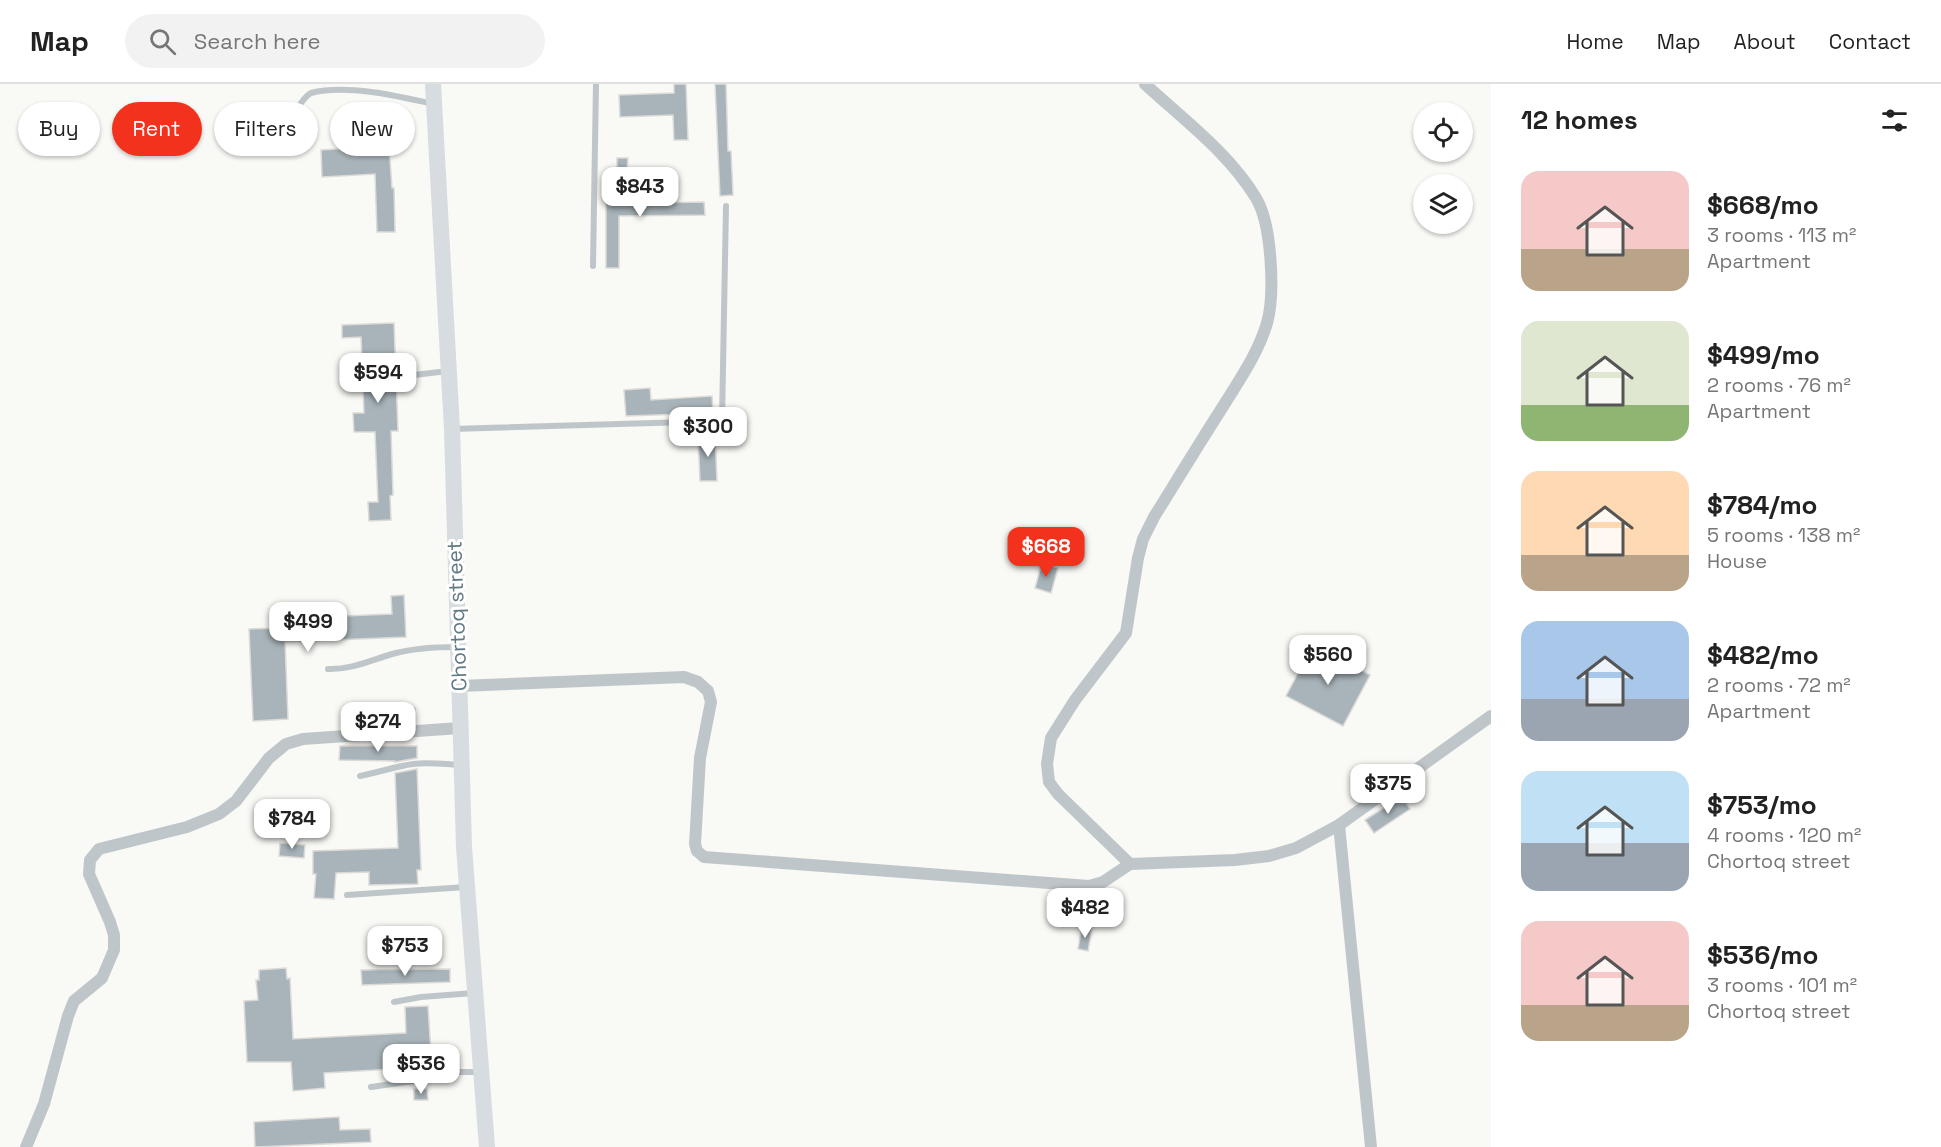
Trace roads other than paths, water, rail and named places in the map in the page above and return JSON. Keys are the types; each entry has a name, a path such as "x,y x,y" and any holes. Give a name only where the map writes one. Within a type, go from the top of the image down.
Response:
{"main road":[{"name":"Chortoq street","path":"433,84 452,429 461,765 467,887 487,1147"}],"street":[{"path":"1130,864 1058,794 1049,782 1047,764 1051,738 1075,700 1126,633 1143,539 1154,517 1242,375 1261,339 1270,307 1269,236 1262,209 1256,198 1219,151 1145,84"},
{"path":"459,686 684,677 698,682 708,691 711,702 700,758 695,844 700,855 1089,885 1103,882 1130,864 1235,860 1269,856 1296,848 1339,825 1491,716"},
{"path":"26,1147 44,1104 68,1016 75,1001 102,978 114,950 114,935 110,922 89,874 90,860 99,849 187,827 219,814 236,801 269,758 286,744 303,739 460,728"},
{"path":"1339,825 1371,1147"}],"lane":[{"path":"593,266 596,84"},
{"path":"302,102 309,94 332,89 366,91 434,104"},
{"path":"452,429 722,421 726,206"},
{"path":"414,375 449,371"},
{"path":"328,669 344,670 397,652 430,647 458,647"},
{"path":"360,776 402,766 461,765"},
{"path":"347,895 467,887"},
{"path":"394,1002 475,993"},
{"path":"371,1087 413,1081 443,1072 481,1072"}]}
